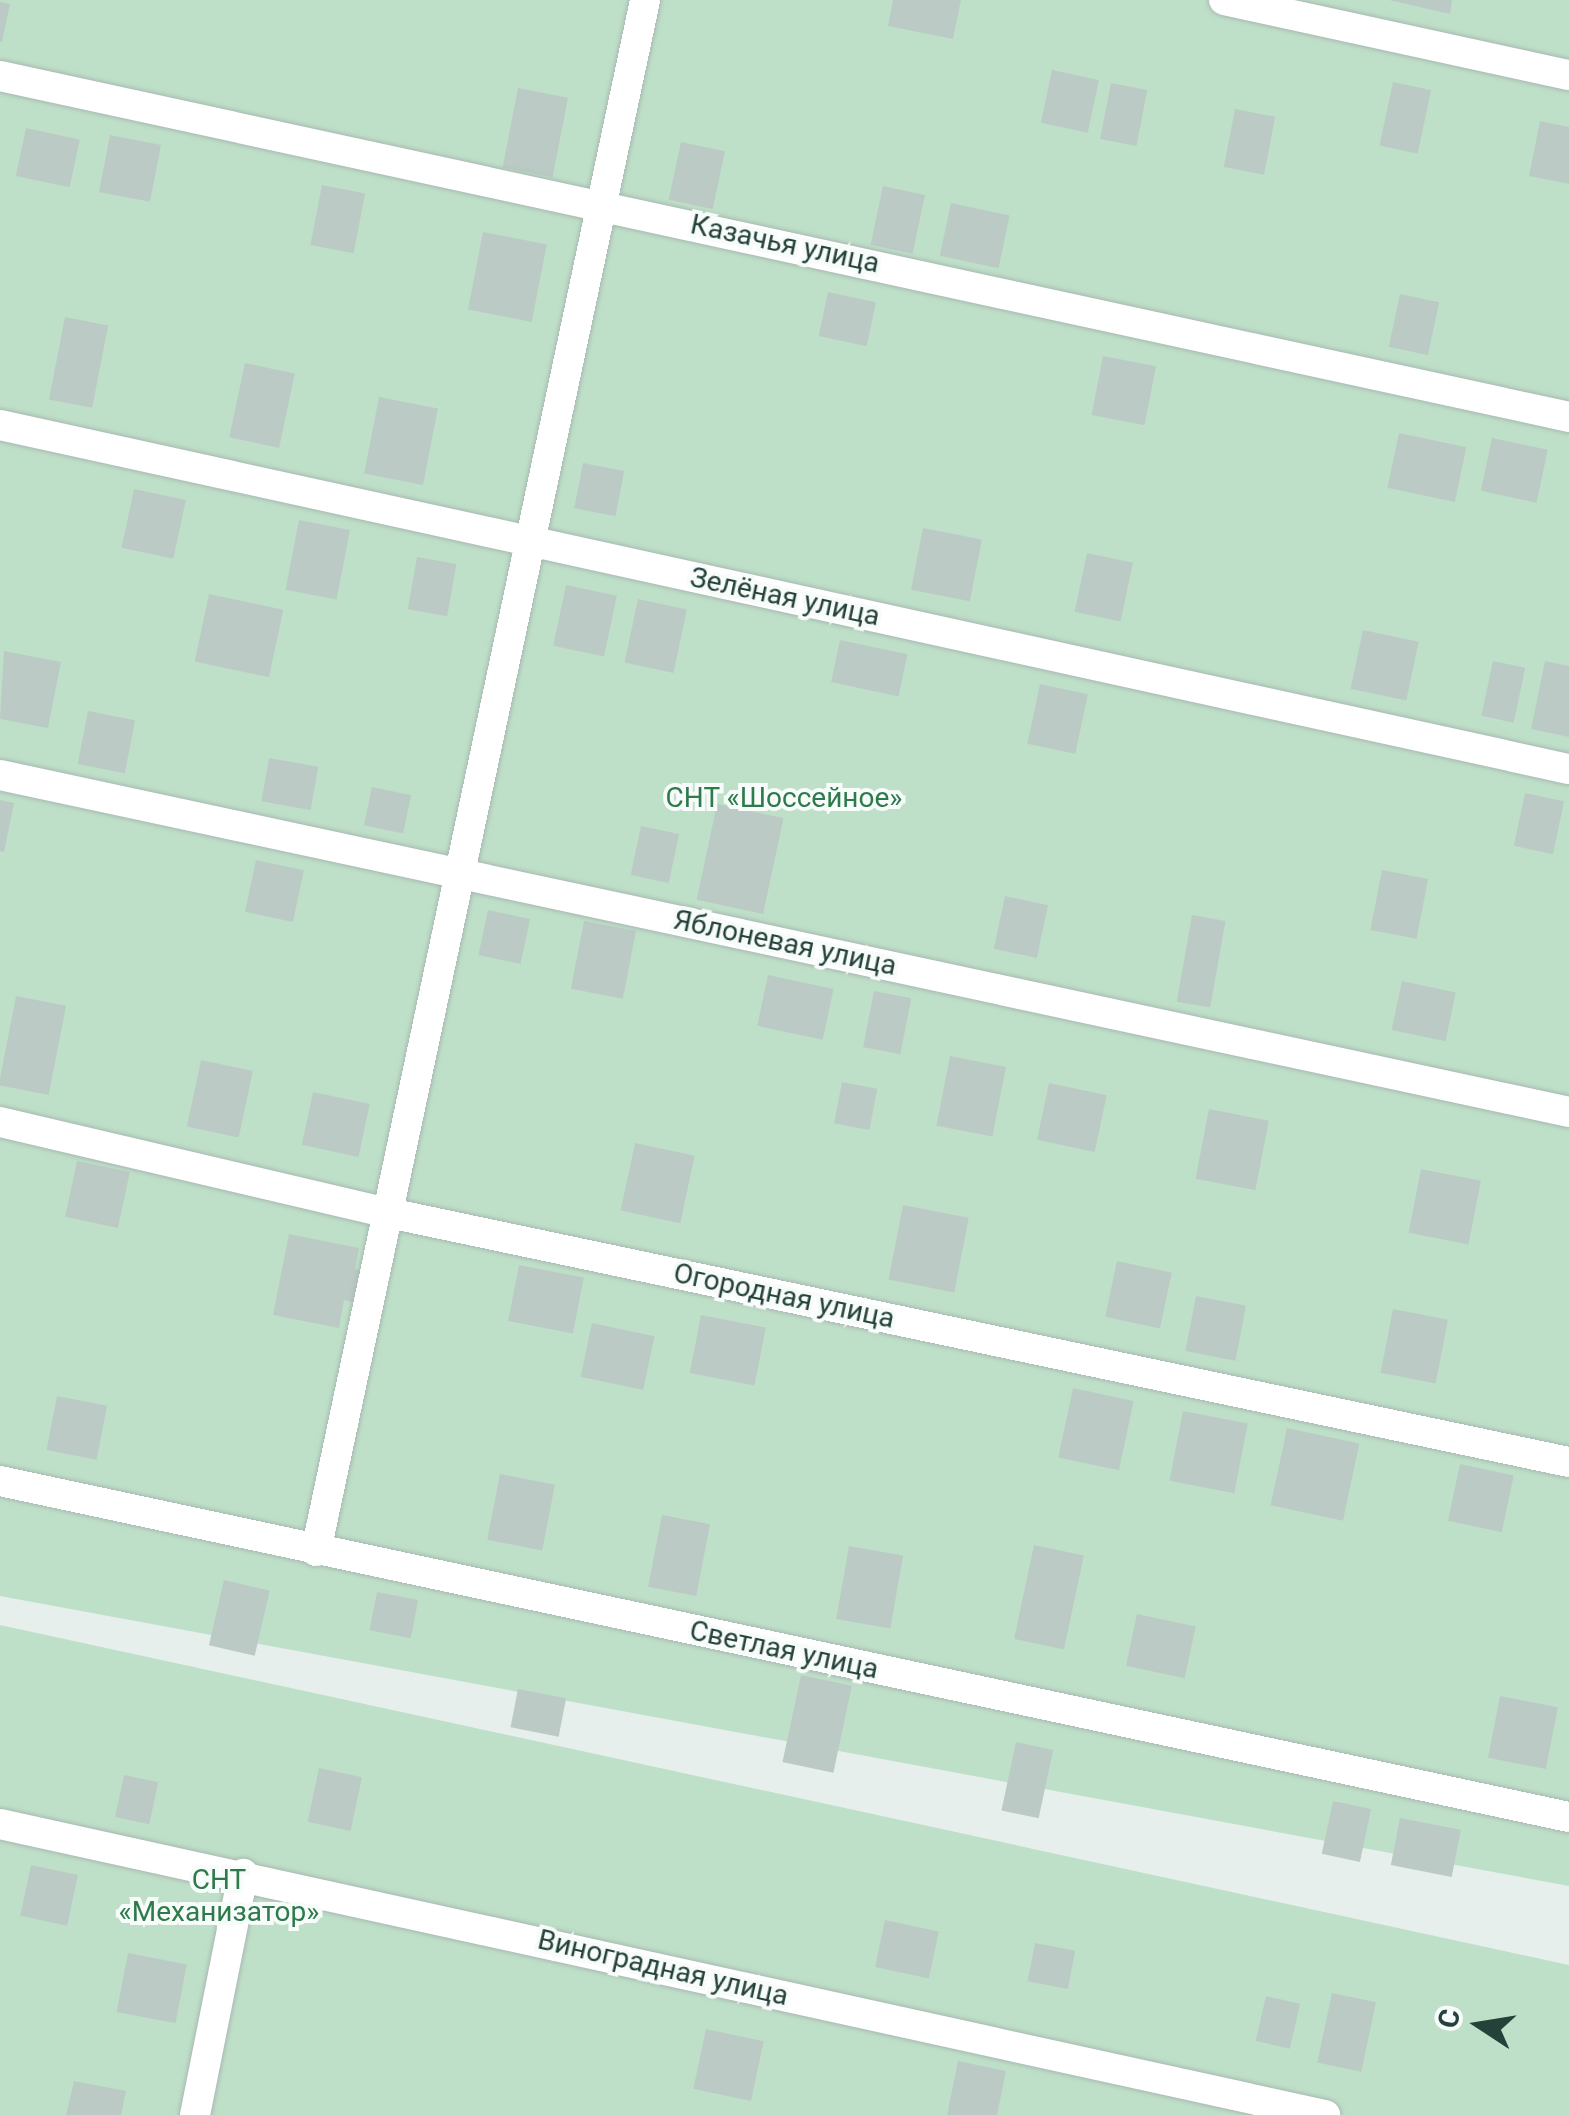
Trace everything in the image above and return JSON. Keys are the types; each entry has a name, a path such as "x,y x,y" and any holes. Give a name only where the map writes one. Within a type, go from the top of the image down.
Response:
{"street":[{"path":"316,1550 646,0"},
{"path":"1224,0 1569,75"},
{"name":"Казачья улица","path":"0,76 604,204 1569,417"},
{"name":"Зелёная улица","path":"0,425 1569,769"},
{"name":"Яблоневая улица","path":"0,775 1569,1112"},
{"name":"Огородная улица","path":"0,1122 389,1213 1569,1462"},
{"name":"Светлая улица","path":"0,1481 1569,1818"},
{"name":"Виноградная улица","path":"0,1824 243,1874 1325,2115"},
{"path":"196,2115 243,1874"}],"green space":[{"name":"СНТ «Шоссейное»","path":"0,0 1569,0 1569,1886 0,1596"},
{"name":"СНТ «Механизатор»","path":"0,1625 1569,1965 1569,2115 0,2115"}],"building":[{"path":"893,0 961,0 953,39 888,26"},
{"path":"1389,0 1452,0 1450,14"},
{"path":"0,2 10,4 2,42 0,42"},
{"path":"1052,70 1099,80 1088,133 1041,123"},
{"path":"1393,82 1431,90 1418,154 1379,146"},
{"path":"1111,83 1147,90 1136,146 1100,139"},
{"path":"518,88 568,98 553,177 503,168"},
{"path":"1235,109 1275,117 1264,175 1224,167"},
{"path":"1540,121 1569,127 1569,184 1529,176"},
{"path":"26,128 80,139 70,187 16,176"},
{"path":"110,135 161,145 150,202 99,192"},
{"path":"681,142 725,151 713,209 669,200"},
{"path":"322,185 365,193 354,253 310,245"},
{"path":"883,186 925,195 913,254 871,245"},
{"path":"951,203 1010,215 998,268 940,256"},
{"path":"483,232 547,244 532,322 468,310"},
{"path":"828,292 876,302 867,346 819,336"},
{"path":"1400,294 1439,302 1428,355 1389,347"},
{"path":"65,317 108,325 92,408 49,399"},
{"path":"1103,356 1156,366 1145,425 1092,415"},
{"path":"245,363 295,374 279,448 229,437"},
{"path":"379,397 438,408 423,485 364,474"},
{"path":"1399,433 1466,447 1455,502 1387,488"},
{"path":"1492,438 1548,450 1537,503 1481,491"},
{"path":"583,463 624,471 615,516 574,508"},
{"path":"134,489 186,500 173,559 122,548"},
{"path":"299,520 350,530 336,600 285,590"},
{"path":"923,528 982,539 970,601 911,590"},
{"path":"1087,553 1133,563 1120,621 1075,612"},
{"path":"417,557 456,564 447,616 408,609"},
{"path":"566,585 617,596 604,656 553,646"},
{"path":"209,594 283,610 269,677 195,661"},
{"path":"638,599 687,609 673,673 624,663"},
{"path":"1363,630 1419,642 1406,701 1351,689"},
{"path":"840,640 907,654 899,696 831,682"},
{"path":"4,651 61,662 48,728 0,719"},
{"path":"1493,661 1525,668 1514,723 1481,716"},
{"path":"1545,661 1569,666 1569,737 1531,729"},
{"path":"1040,684 1088,694 1075,754 1027,744"},
{"path":"88,711 135,720 125,773 78,764"},
{"path":"269,758 318,767 311,810 261,801"},
{"path":"372,787 411,795 403,833 364,825"},
{"path":"1525,793 1564,801 1553,854 1514,846"},
{"path":"0,800 14,803 4,852 0,851"},
{"path":"717,804 784,818 763,914 697,900"},
{"path":"641,826 679,834 669,883 631,875"},
{"path":"256,860 304,870 293,922 245,912"},
{"path":"1382,870 1428,879 1416,939 1370,930"},
{"path":"1005,896 1048,905 1037,958 994,949"},
{"path":"488,910 530,919 520,964 478,955"},
{"path":"1192,915 1225,921 1210,1008 1177,1002"},
{"path":"584,921 636,931 623,999 571,989"},
{"path":"768,975 834,989 823,1040 757,1026"},
{"path":"1402,981 1456,992 1445,1041 1392,1030"},
{"path":"874,991 911,998 900,1054 863,1047"},
{"path":"16,996 66,1006 49,1095 0,1086"},
{"path":"950,1056 1006,1067 992,1137 936,1126"},
{"path":"201,1060 253,1071 239,1138 187,1127"},
{"path":"842,1082 877,1089 869,1130 834,1123"},
{"path":"1049,1083 1107,1095 1095,1152 1037,1140"},
{"path":"313,1092 370,1104 359,1157 302,1145"},
{"path":"1209,1109 1269,1121 1255,1190 1195,1179"},
{"path":"635,1143 695,1156 680,1223 621,1210"},
{"path":"77,1161 130,1172 118,1228 65,1217"},
{"path":"1421,1169 1481,1181 1468,1244 1409,1233"},
{"path":"903,1205 969,1218 954,1292 888,1280"},
{"path":"289,1234 359,1248 355,1269 363,1270 356,1303 344,1300 339,1328 273,1315"},
{"path":"1117,1261 1172,1273 1160,1328 1105,1317"},
{"path":"519,1265 584,1278 573,1334 508,1321"},
{"path":"1196,1296 1246,1306 1235,1361 1185,1351"},
{"path":"1393,1309 1448,1320 1436,1383 1381,1373"},
{"path":"701,1315 766,1328 755,1386 690,1373"},
{"path":"592,1323 655,1336 643,1390 581,1377"},
{"path":"1073,1388 1134,1401 1119,1470 1058,1457"},
{"path":"57,1396 107,1406 97,1460 47,1450"},
{"path":"1183,1411 1248,1424 1234,1493 1169,1481"},
{"path":"1287,1428 1359,1443 1343,1521 1271,1505"},
{"path":"1460,1464 1514,1475 1502,1532 1448,1521"},
{"path":"500,1474 555,1485 542,1550 487,1540"},
{"path":"662,1515 710,1524 696,1596 648,1587"},
{"path":"1034,1545 1084,1556 1064,1650 1014,1639"},
{"path":"849,1546 903,1556 890,1628 836,1619"},
{"path":"224,1580 270,1591 255,1656 209,1645"},
{"path":"377,1592 418,1600 411,1638 370,1630"},
{"path":"1137,1614 1196,1626 1185,1678 1126,1666"},
{"path":"801,1675 852,1686 833,1773 782,1762"},
{"path":"518,1689 566,1698 559,1737 511,1727"},
{"path":"1500,1696 1558,1707 1546,1769 1488,1758"},
{"path":"1016,1742 1053,1750 1039,1818 1001,1810"},
{"path":"319,1768 362,1777 351,1831 308,1822"},
{"path":"124,1775 158,1782 149,1824 115,1817"},
{"path":"1333,1801 1371,1809 1360,1862 1322,1854"},
{"path":"1400,1818 1461,1830 1452,1877 1391,1865"},
{"path":"31,1865 78,1875 67,1926 20,1916"},
{"path":"885,1920 939,1931 929,1978 875,1967"},
{"path":"1035,1943 1075,1951 1068,1989 1028,1981"},
{"path":"128,1953 187,1964 175,2023 117,2012"},
{"path":"1332,1993 1376,2002 1361,2072 1317,2062"},
{"path":"1266,1996 1300,2004 1290,2049 1256,2041"},
{"path":"706,2029 764,2041 751,2101 693,2089"},
{"path":"958,2061 1006,2071 997,2115 947,2115"},
{"path":"74,2081 126,2091 121,2115 66,2115"}]}
